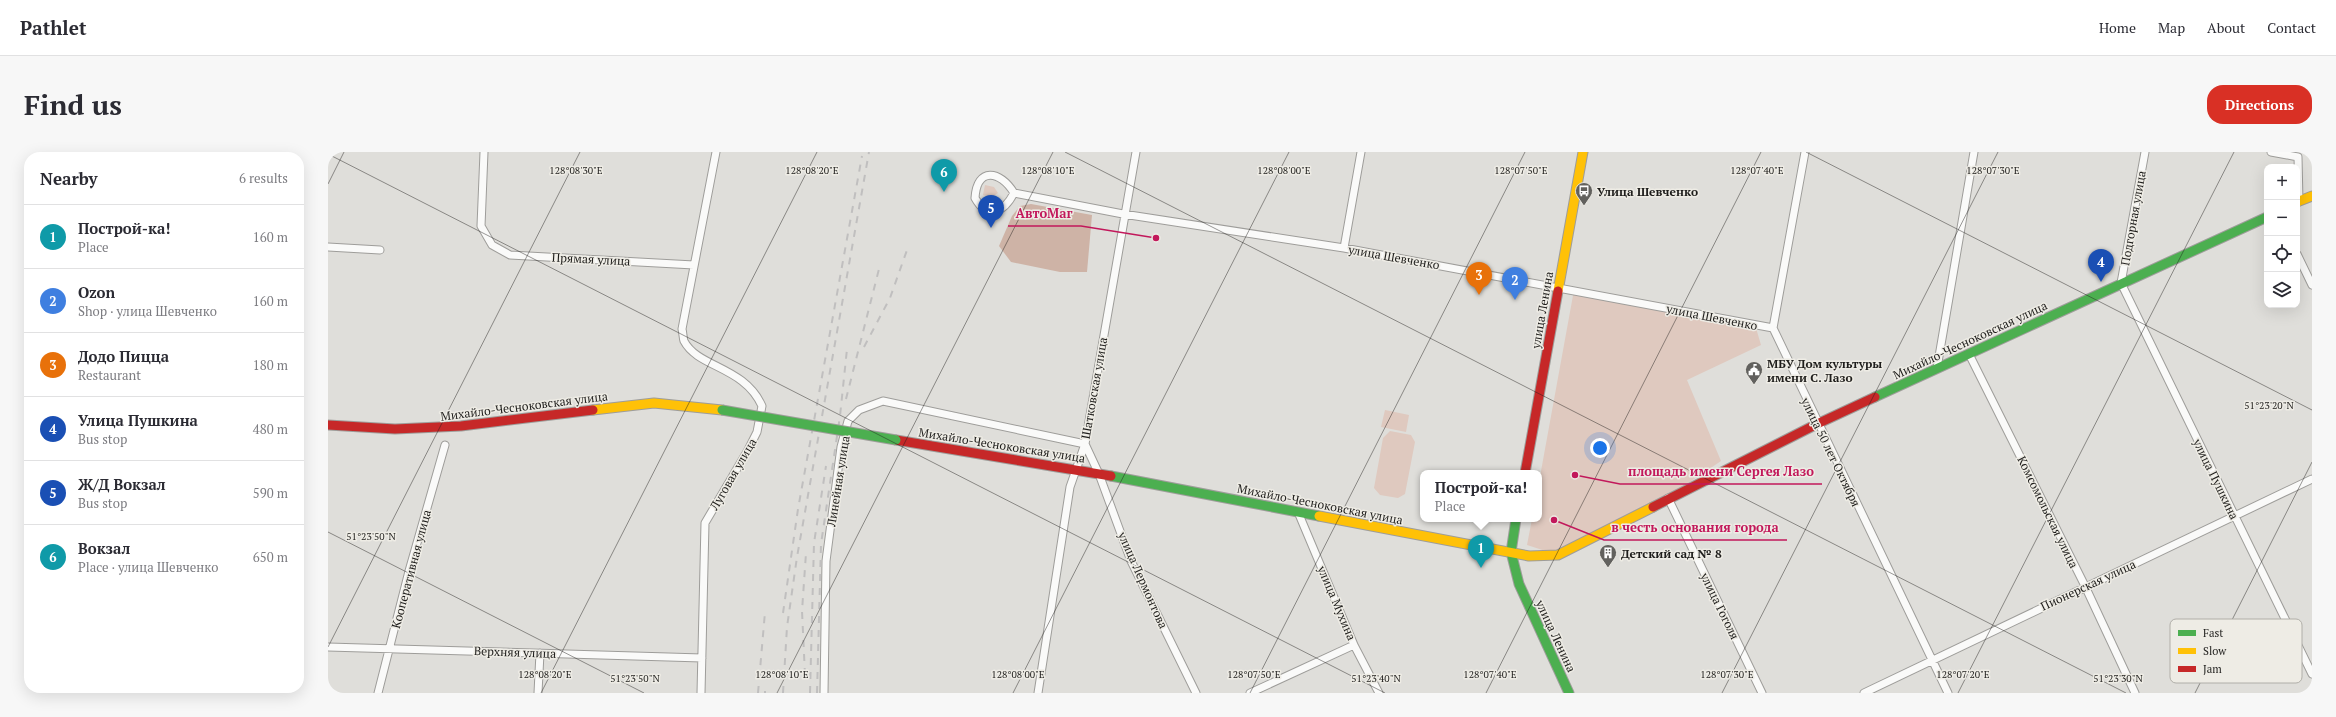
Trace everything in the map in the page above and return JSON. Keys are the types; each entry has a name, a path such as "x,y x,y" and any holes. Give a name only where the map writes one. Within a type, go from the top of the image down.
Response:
{"main road":[{"name":"улица Ленина","path":"1526,470 1583,152"},
{"path":"2300,201 2312,196"},
{"name":"Михайло-Чесноковская улица","path":"328,425 395,429 461,426 654,403 685,405 1077,469 1530,556 1558,555 1668,498 1817,424 2264,218"},
{"name":"улица Ленина","path":"1516,522 1511,552 1519,584 1569,693"}],"street":[{"name":"Прямая улица","path":"484,152 480,226 492,244 510,255 694,265"},
{"name":"Луговая улица","path":"701,693 705,523 757,432 762,406 748,384 694,353 684,341 682,329 716,152"},
{"name":"Шатковская улица","path":"1038,693 1070,487 1085,444 1136,152"},
{"path":"1344,248 1361,152"},
{"path":"1773,328 1805,152"},
{"path":"1937,368 1974,152"},
{"name":"Подгорная улица","path":"2121,283 2145,152"},
{"path":"2271,152 2299,154 2298,200"},
{"path":"991,174 1000,178 1009,185 1014,193 1005,208 998,212 988,211 979,204 975,198 979,182 984,176 991,174"},
{"name":"улица Шевченко","path":"1014,193 1124,214 1344,248 1773,328"},
{"path":"328,248 380,250"},
{"path":"2300,260 2312,286"},
{"name":"улица Пушкина","path":"2121,283 2285,619"},
{"name":"улица 50 лет Октября","path":"1773,328 1817,424 1948,693"},
{"name":"Комсомольская улица","path":"1969,354 2085,586 2134,693"},
{"name":"Линейная улица","path":"824,693 826,561 834,490 841,448 848,421 859,410 883,401 1085,444"},
{"name":"улица Лермонтова","path":"1085,444 1099,474 1132,561 1196,693"},
{"name":"Кооперативная улица","path":"378,693 409,571 445,445"},
{"name":"Пионерская улица","path":"1864,693 1931,659 2235,517 2312,479"},
{"name":"улица Гоголя","path":"1668,498 1762,693"},
{"name":"улица Мухина","path":"1298,512 1354,644 1379,693"},
{"path":"1250,693 1354,644"},
{"name":"Верхняя улица","path":"328,647 390,647 702,658"},
{"path":"538,693 540,653"},
{"name":"улица Пушкина","path":"2302,654 2312,674"}],"shaded area":[{"path":"985,185 994,187 998,193 992,197 983,195"},
{"path":"1031,204 1092,215 1087,272 1060,272 1011,262 999,246 1012,216 1020,206"},
{"path":"1574,290 1756,328 1761,345 1687,380 1721,461 1657,504 1558,555 1527,545 1531,522 1542,522 1541,470"},
{"path":"1385,410 1409,415 1406,432 1381,427"},
{"path":"1390,431 1411,435 1415,442 1405,494 1398,498 1380,495 1374,488 1383,438"}],"railway":[{"path":"783,693 787,627 797,557 869,152"},
{"path":"783,613 798,509 862,156"},
{"path":"864,347 890,298 907,250"},
{"path":"846,399 879,269"},
{"path":"817,693 821,544 840,416 847,349"},
{"path":"810,693 814,543 826,466"},
{"path":"805,675 802,611 806,553"},
{"path":"758,693 765,612"}],"traffic: fast":[{"path":"1875,397 2264,218"},
{"path":"722,410 896,440"},
{"path":"1111,476 1319,516"},
{"path":"1516,522 1511,552 1519,584 1569,693"}],"traffic: slow":[{"path":"1558,291 1583,152"},
{"path":"2300,201 2312,196"},
{"path":"593,410 654,403 722,410"},
{"path":"1319,516 1529,556 1558,555 1653,507"}],"traffic: jam":[{"path":"1526,470 1558,291"},
{"path":"1653,507 1817,424 1875,397"},
{"path":"328,425 395,429 461,426 593,410"},
{"path":"896,440 1111,476"}],"place":[{"name":"Вокзал","path":"944,192"},
{"name":"Улица Шевченко","path":"1584,206"},
{"name":"Ж/Д Вокзал","path":"991,228"},
{"name":"АвтоМаг","path":"1156,238"},
{"name":"Улица Пушкина","path":"2101,282"},
{"name":"Додо Пицца","path":"1479,295"},
{"name":"Ozon","path":"1515,300"},
{"name":"МБУ Дом культуры имени С. Лазо","path":"1754,385"},
{"name":"площадь имени Сергея Лазо","path":"1575,475"},
{"name":"в честь основания города","path":"1554,520"},
{"name":"Построй-ка!","path":"1481,568"},
{"name":"Детский сад № 8","path":"1608,568"}]}
